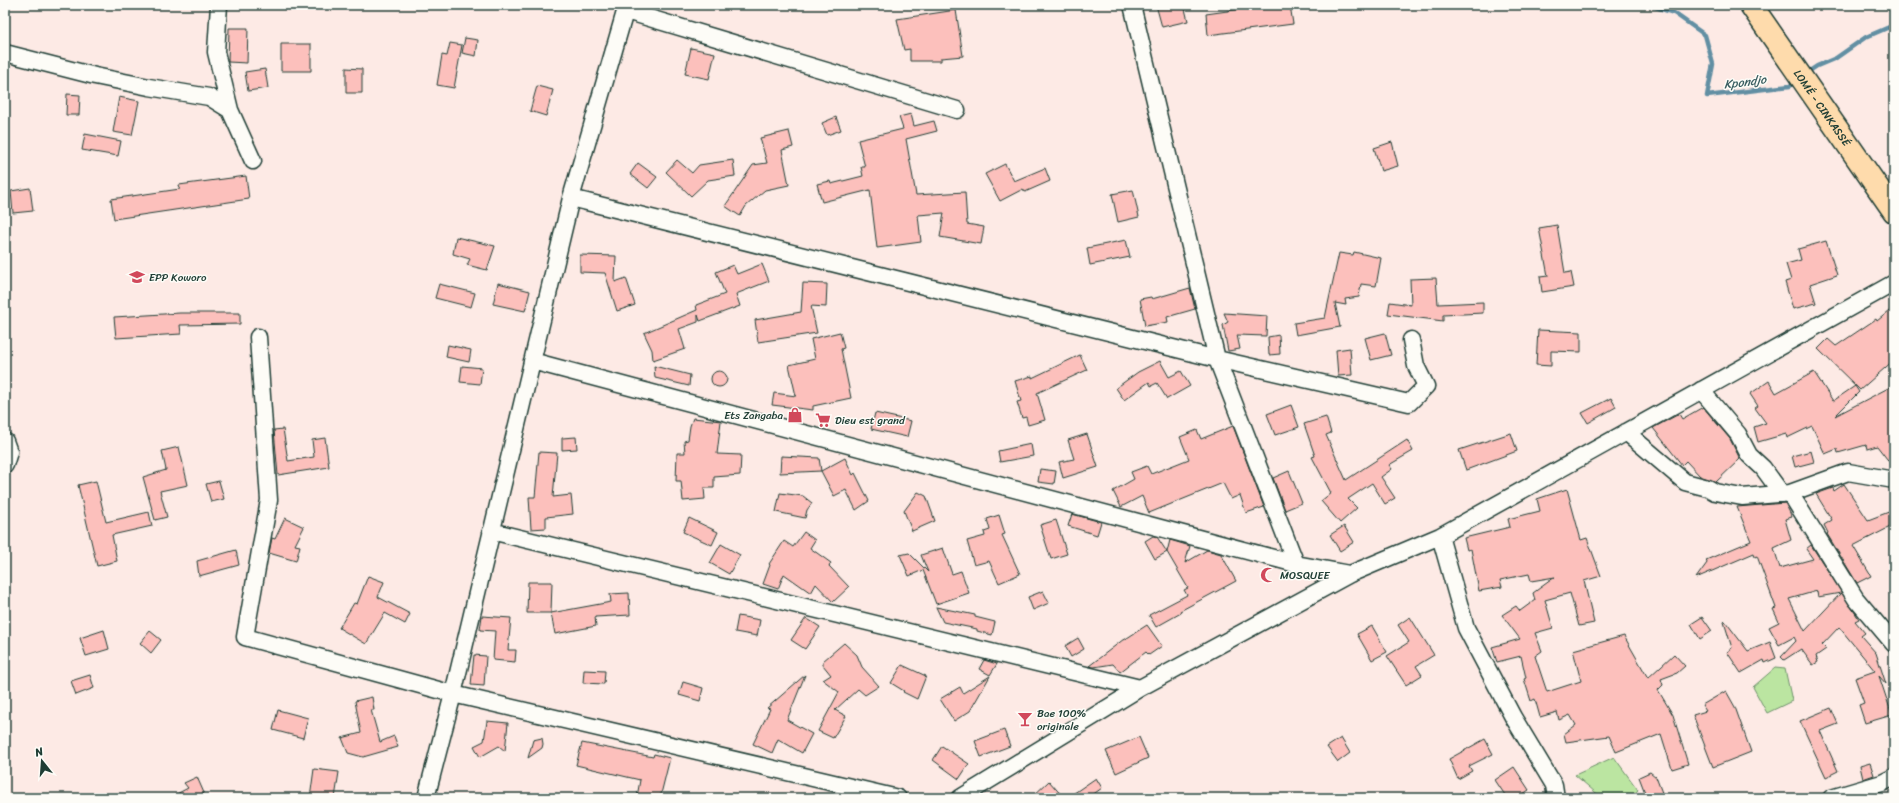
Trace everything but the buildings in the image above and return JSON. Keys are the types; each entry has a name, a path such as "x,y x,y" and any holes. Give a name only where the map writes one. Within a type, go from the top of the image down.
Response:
{"highway":[{"name":"LOMÉ - CINKASSÉ","path":"1751,5 1894,211"}],"street":[{"path":"219,5 216,52 230,110 253,161"},
{"path":"1132,5 1217,359 1296,564"},
{"path":"426,798 453,694 571,198 626,8 957,110"},
{"path":"5,53 95,76 209,97 230,110"},
{"path":"571,198 1217,359 1409,403 1426,386 1416,366 1411,340"},
{"path":"960,798 1140,688 1350,574 1440,536 1894,283"},
{"path":"258,337 269,500 245,637 453,694 898,798"},
{"path":"532,361 1296,564 1350,574"},
{"path":"1701,390 1738,434 1749,455 1786,493 1856,599 1894,644"},
{"path":"1626,432 1686,482 1708,488 1715,492 1742,497 1786,493 1848,472 1894,480"},
{"path":"5,441 9,452 5,465"},
{"path":"491,530 1140,688"},
{"path":"1440,536 1466,628 1513,717 1554,785 1556,798"},
{"path":"1831,798 1882,783 1894,777"}],"green space":[{"path":"1775,668 1785,669 1792,701 1767,713 1753,687"},
{"path":"1614,757 1638,790 1630,798 1602,798 1575,775"}],"waterway":[{"name":"Kpondjo","path":"1650,5 1674,13 1705,35 1713,64 1707,96 1790,86 1796,81"},
{"name":"Kpondjo","path":"1805,74 1817,66 1836,58 1866,37 1894,25"}],"place":[{"name":"EPP Koworo","path":"137,277"},
{"name":"Ets Zangaba","path":"795,415"},
{"name":"Dieu est grand","path":"823,420"},
{"name":"MOSQUEE","path":"1268,575"},
{"name":"Bae 100% originale","path":"1025,719"}]}
